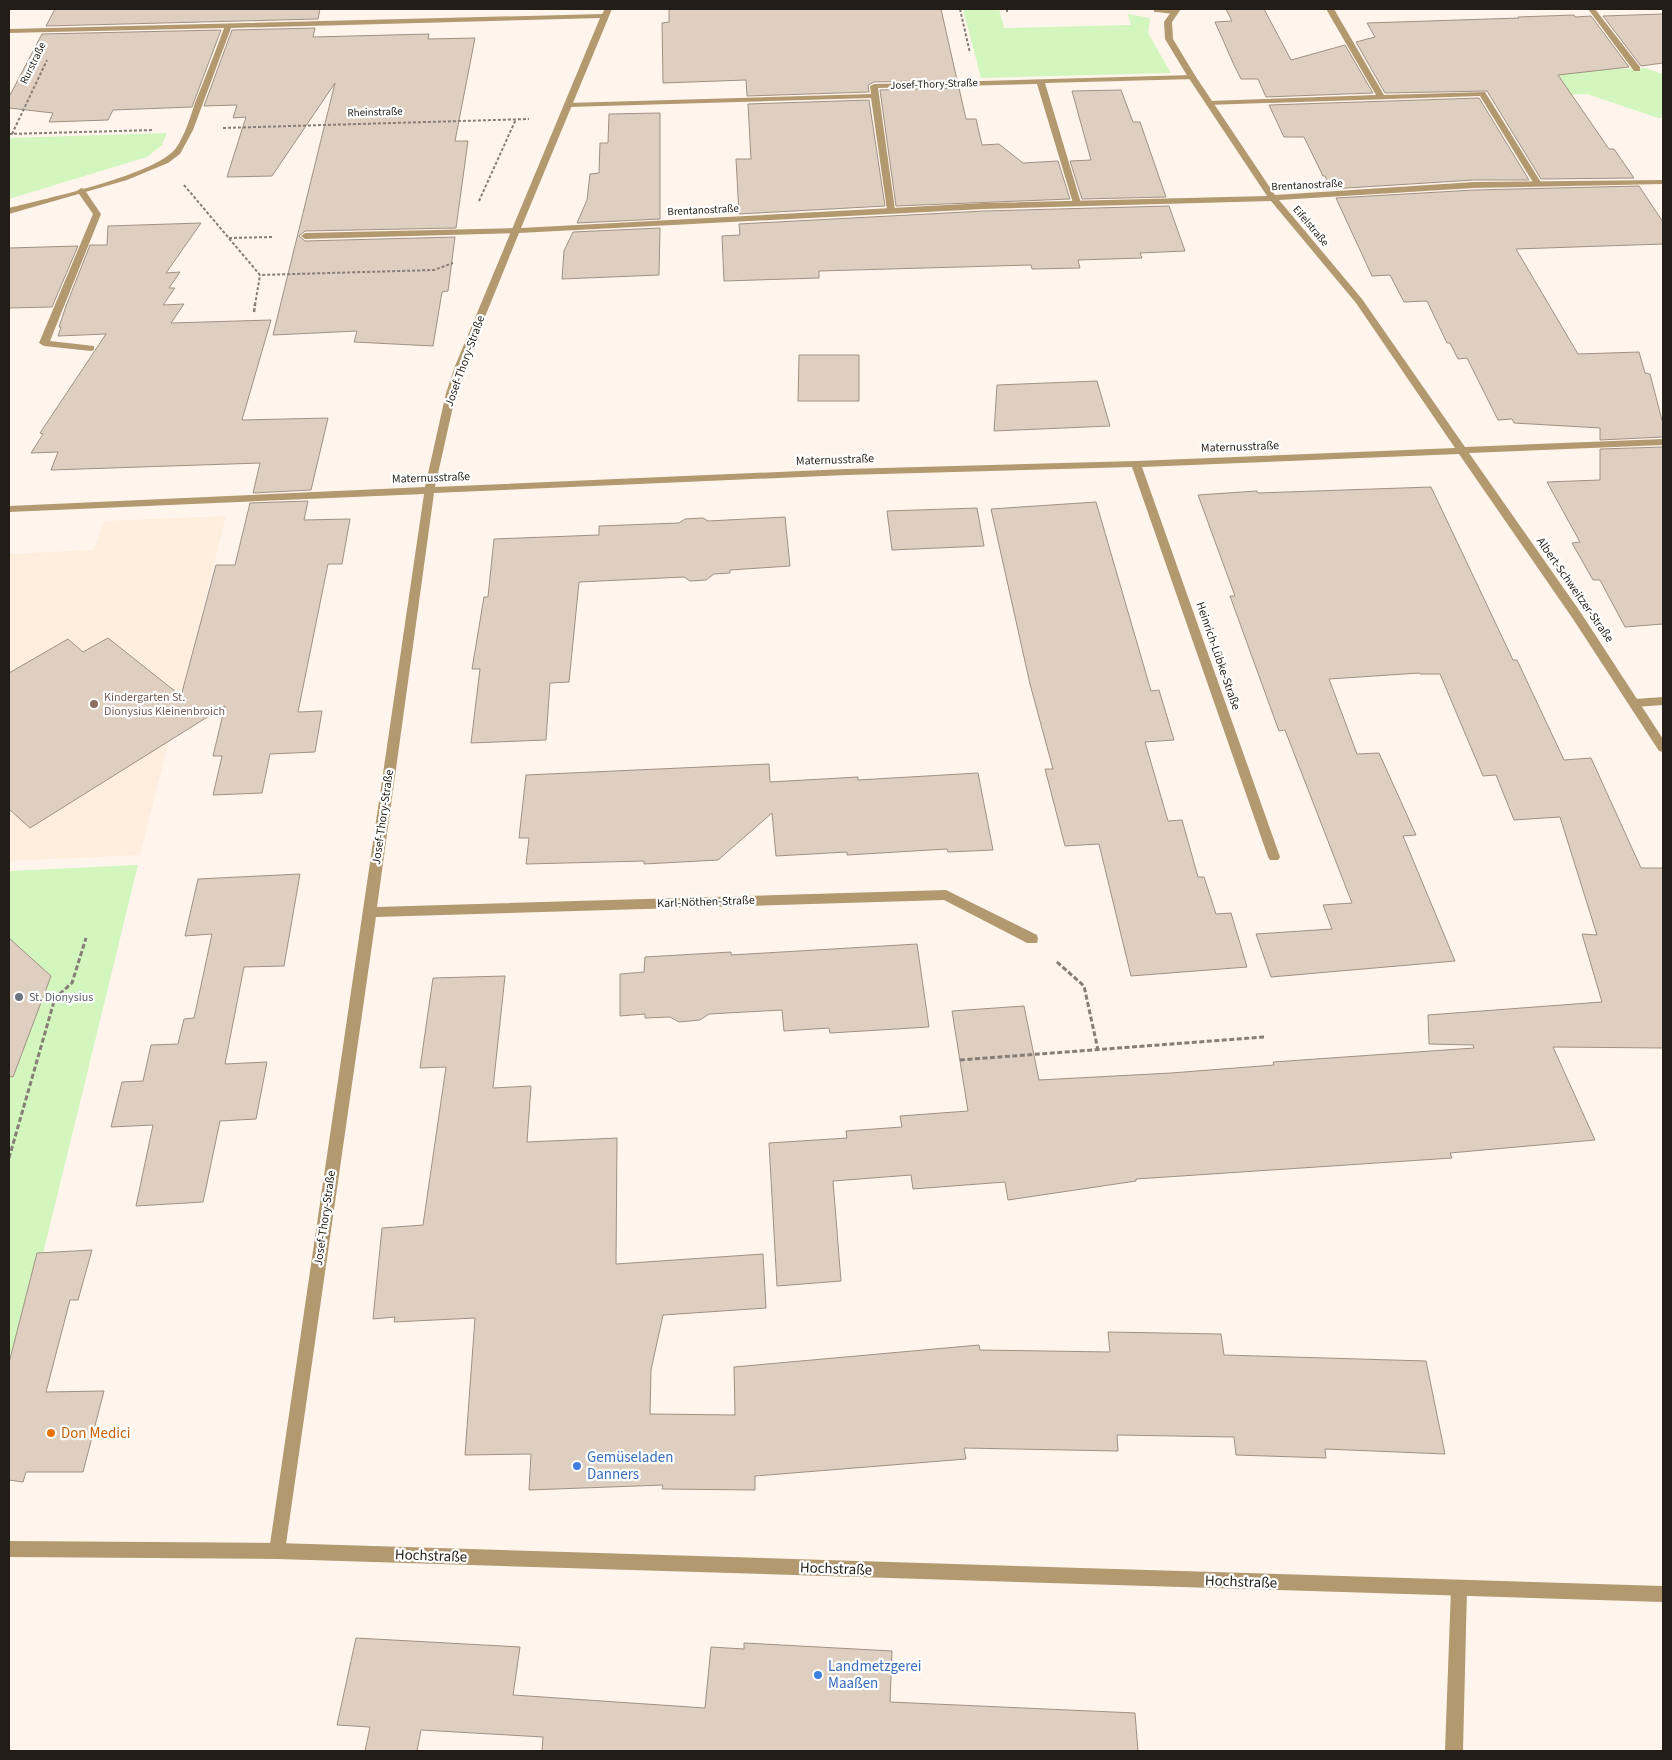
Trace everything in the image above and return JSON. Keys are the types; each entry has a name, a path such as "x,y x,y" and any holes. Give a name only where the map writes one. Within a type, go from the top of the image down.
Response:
{"street":[{"path":"1330,9 1381,97"},
{"path":"1591,9 1637,69"},
{"path":"1157,10 1176,10"},
{"name":"Eifelstraße","path":"1176,10 1167,25 1169,39 1192,77 1273,198 1359,301 1460,450"},
{"name":"Josef-Thory-Straße","path":"277,1551 429,491 451,393 607,12"},
{"name":"Rurstraße","path":"9,31 607,12"},
{"path":"9,211 158,166 177,152 189,129 229,24"},
{"name":"Josef-Thory-Straße","path":"568,104 875,96 874,86 1192,77"},
{"path":"1040,81 1077,203"},
{"path":"1210,103 1482,94 1538,184"},
{"path":"875,96 891,210"},
{"name":"Brentanostraße","path":"305,236 516,231 891,210 1273,198 1474,185 1663,182"},
{"path":"81,190 97,214 44,343 91,348"},
{"name":"Maternusstraße","path":"9,509 836,472 1136,464 1663,442"},
{"name":"Albert-Schweitzer-Straße","path":"1460,450 1663,748"},
{"name":"Heinrich-Lübke-Straße","path":"1136,464 1274,857"},
{"path":"1634,703 1663,702"},
{"name":"Karl-Nöthen-Straße","path":"370,912 946,895 1032,939"},
{"name":"Hochstraße","path":"9,1549 277,1551 1663,1594"},
{"path":"1454,1751 1459,1588"}],"path":[{"path":"960,9 977,83"},
{"name":"Rurstraße","path":"10,134 62,30"},
{"name":"Rheinstraße","path":"10,134 562,118"},
{"path":"464,233 516,119"},
{"path":"229,238 305,236"},
{"path":"254,312 260,274"},
{"path":"9,1158 55,998 72,983 86,938"},
{"path":"1032,939 1084,986 1098,1050"},
{"path":"960,1060 1264,1037"}],"shaded area":[{"name":"Kindergarten St. Dionysius Kleinenbroich","path":"226,516 140,855 9,861 9,554 94,550 104,521"}],"green space":[{"path":"963,9 999,9 1004,28 1131,25 1128,14 1150,18 1148,33 1171,73 981,78"},
{"path":"1645,68 1663,74 1663,118 1658,118 1587,94 1493,97 1479,73"},
{"path":"167,133 162,145 147,157 9,199 9,138"},
{"path":"138,865 9,1393 9,871"}],"building":[{"path":"55,9 320,9 318,19 46,26"},
{"path":"669,9 941,9 957,80 874,82 868,85 869,92 747,96 746,80 663,83 662,23 669,22"},
{"path":"1226,9 1264,9 1291,60 1345,45 1373,93 1266,97 1258,79 1241,79 1234,65 1215,22 1232,21"},
{"path":"1663,14 1663,63 1641,66 1603,16"},
{"path":"1574,15 1575,17 1591,16 1629,67 1558,75 1609,149 1614,149 1634,178 1541,179 1487,91 1385,93 1356,42 1375,37 1367,23"},
{"path":"315,28 313,37 429,34 428,39 475,38 455,141 468,141 456,228 305,231 299,236 305,241 455,237 448,291 442,292 433,346 354,342 357,331 273,335 335,83 272,176 227,177 246,117 233,118 237,105 204,106 232,30"},
{"path":"221,30 192,107 113,110 108,120 49,122 53,113 9,108 9,97 42,34"},
{"path":"959,88 966,119 976,119 982,145 999,144 1023,163 1058,161 1070,199 896,206 880,90"},
{"path":"1121,90 1133,122 1140,122 1166,197 1082,199 1070,161 1091,160 1072,91"},
{"path":"1479,98 1529,180 1474,180 1331,189 1304,137 1284,137 1269,105"},
{"path":"869,100 885,206 739,214 736,159 751,159 748,104"},
{"path":"660,113 660,219 577,223 587,200 590,174 599,173 600,143 608,143 609,114"},
{"path":"1639,186 1663,222 1663,244 1516,249 1578,354 1639,352 1645,373 1650,374 1663,424 1663,437 1600,440 1600,428 1514,423 1512,419 1498,420 1467,358 1458,359 1450,343 1447,343 1427,301 1404,302 1390,275 1372,276 1336,198 1474,190"},
{"path":"1169,206 1185,251 1140,253 1142,258 1078,260 1080,268 1032,269 1031,265 819,271 819,278 724,281 722,236 740,235 739,224 984,211"},
{"path":"201,223 166,273 180,272 169,288 175,288 163,305 184,304 171,323 271,320 242,420 328,418 311,490 253,493 260,463 51,470 58,452 31,453 43,434 40,433 106,334 58,336 66,306 90,245 107,245 108,226"},
{"path":"660,228 659,275 562,279 564,251 573,232"},
{"path":"78,246 52,307 9,308 9,248"},
{"path":"799,355 859,355 859,401 798,401"},
{"path":"1097,381 1110,426 994,431 997,385"},
{"path":"1663,447 1663,624 1625,627 1600,580 1593,580 1572,543 1580,542 1547,482 1600,480 1600,449"},
{"path":"1431,487 1513,660 1517,660 1564,760 1591,758 1641,868 1663,868 1663,1048 1553,1047 1595,1140 1450,1153 1452,1158 1136,1179 1136,1181 1008,1200 1005,1182 913,1189 911,1175 833,1181 841,1281 777,1286 769,1143 847,1138 846,1131 902,1127 900,1116 968,1111 952,1011 1024,1006 1039,1080 1171,1073 1274,1065 1273,1062 1474,1048 1473,1045 1429,1044 1428,1015 1602,1002 1582,934 1597,935 1560,817 1514,820 1496,775 1483,776 1440,674 1419,673 1329,679 1357,754 1379,753 1416,835 1403,836 1455,961 1271,977 1256,934 1332,929 1323,905 1352,903 1285,730 1279,731 1230,596 1235,596 1198,495 1257,491 1258,493"},
{"path":"308,501 304,520 350,519 342,564 328,564 298,712 322,711 315,752 270,754 262,793 213,795 222,756 213,756 225,706 30,828 9,809 9,673 68,639 83,652 108,638 181,696 216,565 235,565 250,503"},
{"path":"1096,502 1151,691 1159,690 1174,740 1145,742 1168,821 1182,820 1198,877 1204,877 1216,914 1231,913 1247,967 1131,976 1099,844 1065,846 1045,769 1053,769 1030,684 991,509"},
{"path":"977,508 984,546 892,550 887,511"},
{"path":"785,517 790,566 730,570 730,573 714,574 706,580 690,581 684,577 579,582 569,682 550,683 546,740 471,743 480,669 472,669 484,597 488,597 494,539 599,535 599,526 679,523 685,519 703,518 708,521"},
{"path":"769,764 770,782 858,777 858,780 978,773 993,850 948,852 947,849 847,855 847,852 776,856 772,813 718,860 644,864 644,861 526,864 529,838 519,838 526,775"},
{"path":"300,874 284,966 244,967 225,1064 267,1062 256,1119 220,1121 203,1202 136,1206 153,1125 111,1127 122,1082 143,1081 151,1045 178,1044 184,1019 194,1018 212,934 185,936 198,879"},
{"name":"St. Dionysius","path":"9,938 51,976 13,1077 9,1076"},
{"path":"917,944 929,1027 830,1033 829,1028 784,1031 782,1010 709,1014 700,1020 679,1022 670,1017 645,1018 645,1014 620,1016 620,974 644,972 645,957 731,952 731,955"},
{"path":"505,976 493,1088 531,1086 527,1142 617,1138 616,1264 763,1254 766,1308 663,1315 651,1370 650,1414 735,1415 734,1367 979,1345 980,1350 1110,1352 1108,1332 1221,1334 1224,1355 1426,1361 1445,1454 1325,1449 1326,1458 1236,1455 1234,1437 1117,1435 1118,1451 964,1448 966,1459 755,1476 755,1490 662,1489 663,1485 529,1490 531,1454 465,1455 475,1318 394,1322 395,1317 373,1319 382,1228 423,1225 446,1067 420,1068 433,978"},
{"path":"92,1250 78,1300 70,1300 46,1392 104,1391 83,1472 26,1472 23,1482 9,1480 9,1363 37,1253"},
{"path":"356,1638 520,1647 513,1695 705,1708 711,1647 744,1649 744,1643 892,1651 890,1702 1135,1713 1138,1751 542,1751 543,1737 421,1730 417,1751 365,1751 370,1727 337,1725"}],"place":[{"name":"Kindergarten St. Dionysius Kleinenbroich","path":"94,704"},
{"name":"St. Dionysius","path":"19,997"},
{"name":"Don Medici","path":"51,1433"},
{"name":"Gemüseladen Danners","path":"577,1466"},
{"name":"Landmetzgerei Maaßen","path":"818,1675"}]}
